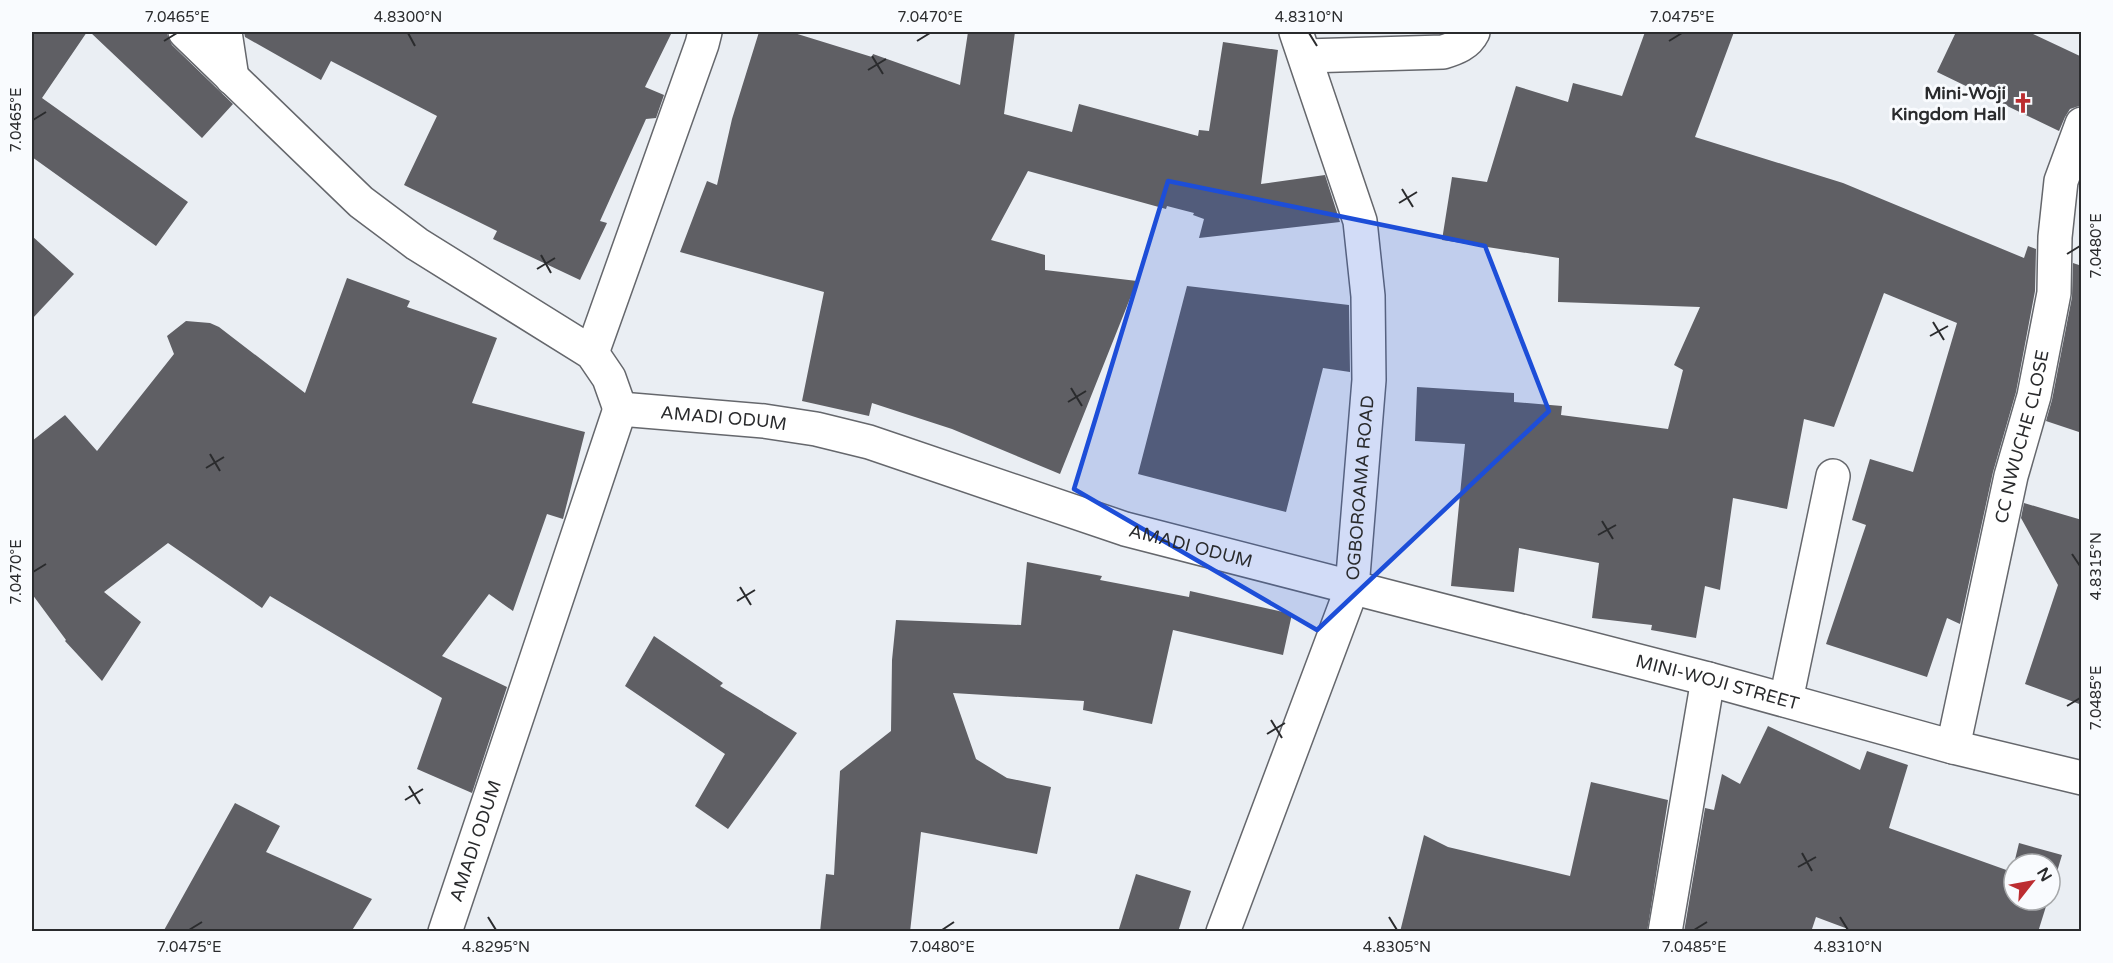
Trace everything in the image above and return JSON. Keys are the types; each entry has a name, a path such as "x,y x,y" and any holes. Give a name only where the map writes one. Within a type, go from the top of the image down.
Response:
{"street":[{"path":"185,32 360,202 417,244 592,353 609,378 620,409"},
{"path":"225,32 232,78"},
{"path":"592,353 705,32"},
{"path":"1300,44 1443,52 1457,48 1469,40 1473,32"},
{"name":"OGBOROAMA ROAD","path":"1223,932 1352,588 1369,380 1368,296 1360,221 1300,44"},
{"name":"CC NWUCHE CLOSE","path":"1953,747 2011,476 2034,396 2054,293 2055,237 2061,181 2082,124"},
{"name":"AMADI ODUM","path":"445,932 620,409 764,421 816,429 869,442 1125,528 1352,588"},
{"path":"1786,700 1833,476"},
{"name":"MINI-WOJI STREET","path":"1352,588 1708,679 1953,747 2082,778"},
{"path":"1665,932 1708,679"}],"highlighted area":[{"path":"1168,181 1485,246 1549,411 1317,630 1074,489"}],"building":[{"path":"32,32 87,32 42,98 188,202 156,246 32,157"},
{"path":"90,32 166,32 172,45 233,104 202,138"},
{"path":"244,32 672,32 645,87 664,95 656,118 646,119 600,221 607,223 580,280 493,239 497,231 404,185 437,116 331,61 321,80 245,37"},
{"path":"759,32 791,32 872,57 873,54 960,85 968,32 1015,32 1004,114 1072,132 1079,104 1198,136 1199,130 1209,131 1223,42 1278,50 1261,184 1325,175 1340,222 1199,238 1204,219 1193,215 1194,213 1167,206 1166,209 1028,171 991,240 1045,255 1045,270 1137,281 1060,474 952,429 872,403 869,416 802,401 824,292 680,252 707,181 717,185 732,119"},
{"path":"1645,32 1734,32 1695,137 1843,183 2024,258 2028,246 2036,249 2035,291 2016,392 1993,472 1960,624 1947,618 1927,677 1826,644 1866,525 1852,520 1870,459 1913,472 1957,323 1884,293 1834,427 1804,419 1787,509 1733,498 1720,590 1705,586 1696,638 1651,630 1652,625 1592,618 1599,563 1519,548 1514,592 1451,586 1465,444 1415,441 1417,387 1514,393 1514,402 1562,406 1561,415 1668,429 1683,370 1674,365 1700,307 1558,302 1559,258 1442,240 1452,177 1487,182 1516,86 1568,102 1573,83 1622,96"},
{"path":"1956,32 2029,32 2082,57 2082,100 2079,106 2070,109 2059,131 1937,72"},
{"path":"32,236 74,274 32,319"},
{"path":"2073,263 2082,266 2082,433 2046,421 2072,297"},
{"path":"347,278 410,301 407,307 497,338 472,403 585,432 563,519 547,514 513,611 489,594 442,656 507,687 472,793 417,769 442,698 270,596 262,608 168,543 104,592 141,622 102,681 65,641 32,594 32,441 65,415 97,451 174,354 167,336 186,321 210,323 219,327 305,393"},
{"path":"1187,286 1349,305 1350,372 1323,368 1286,512 1138,474"},
{"path":"2024,503 2082,520 2082,705 2025,684 2058,585 2021,518"},
{"path":"1027,562 1102,576 1100,580 1189,597 1190,591 1292,614 1283,655 1173,630 1152,724 1083,710 1084,701 953,693 976,759 1007,778 1051,787 1037,854 921,832 910,932 820,932 826,874 834,875 840,771 891,731 892,660 896,620 1021,625"},
{"path":"654,636 723,683 720,686 797,733 728,829 695,806 725,754 625,686"},
{"path":"1768,726 1860,770 1867,751 1908,765 1889,828 2002,868 2002,912 2044,912 2038,932 1856,932 1816,917 1811,932 1684,932 1705,808 1714,810 1722,774 1740,784"},
{"path":"1591,782 1668,800 1647,932 1400,932 1424,835 1448,847 1570,876"},
{"path":"235,803 280,826 266,852 372,899 351,932 163,932"},
{"path":"2019,843 2051,852 2017,852"},
{"path":"1136,874 1191,891 1178,932 1118,932"}],"place":[{"name":"Mini-Woji Kingdom Hall","path":"2023,103"}]}
